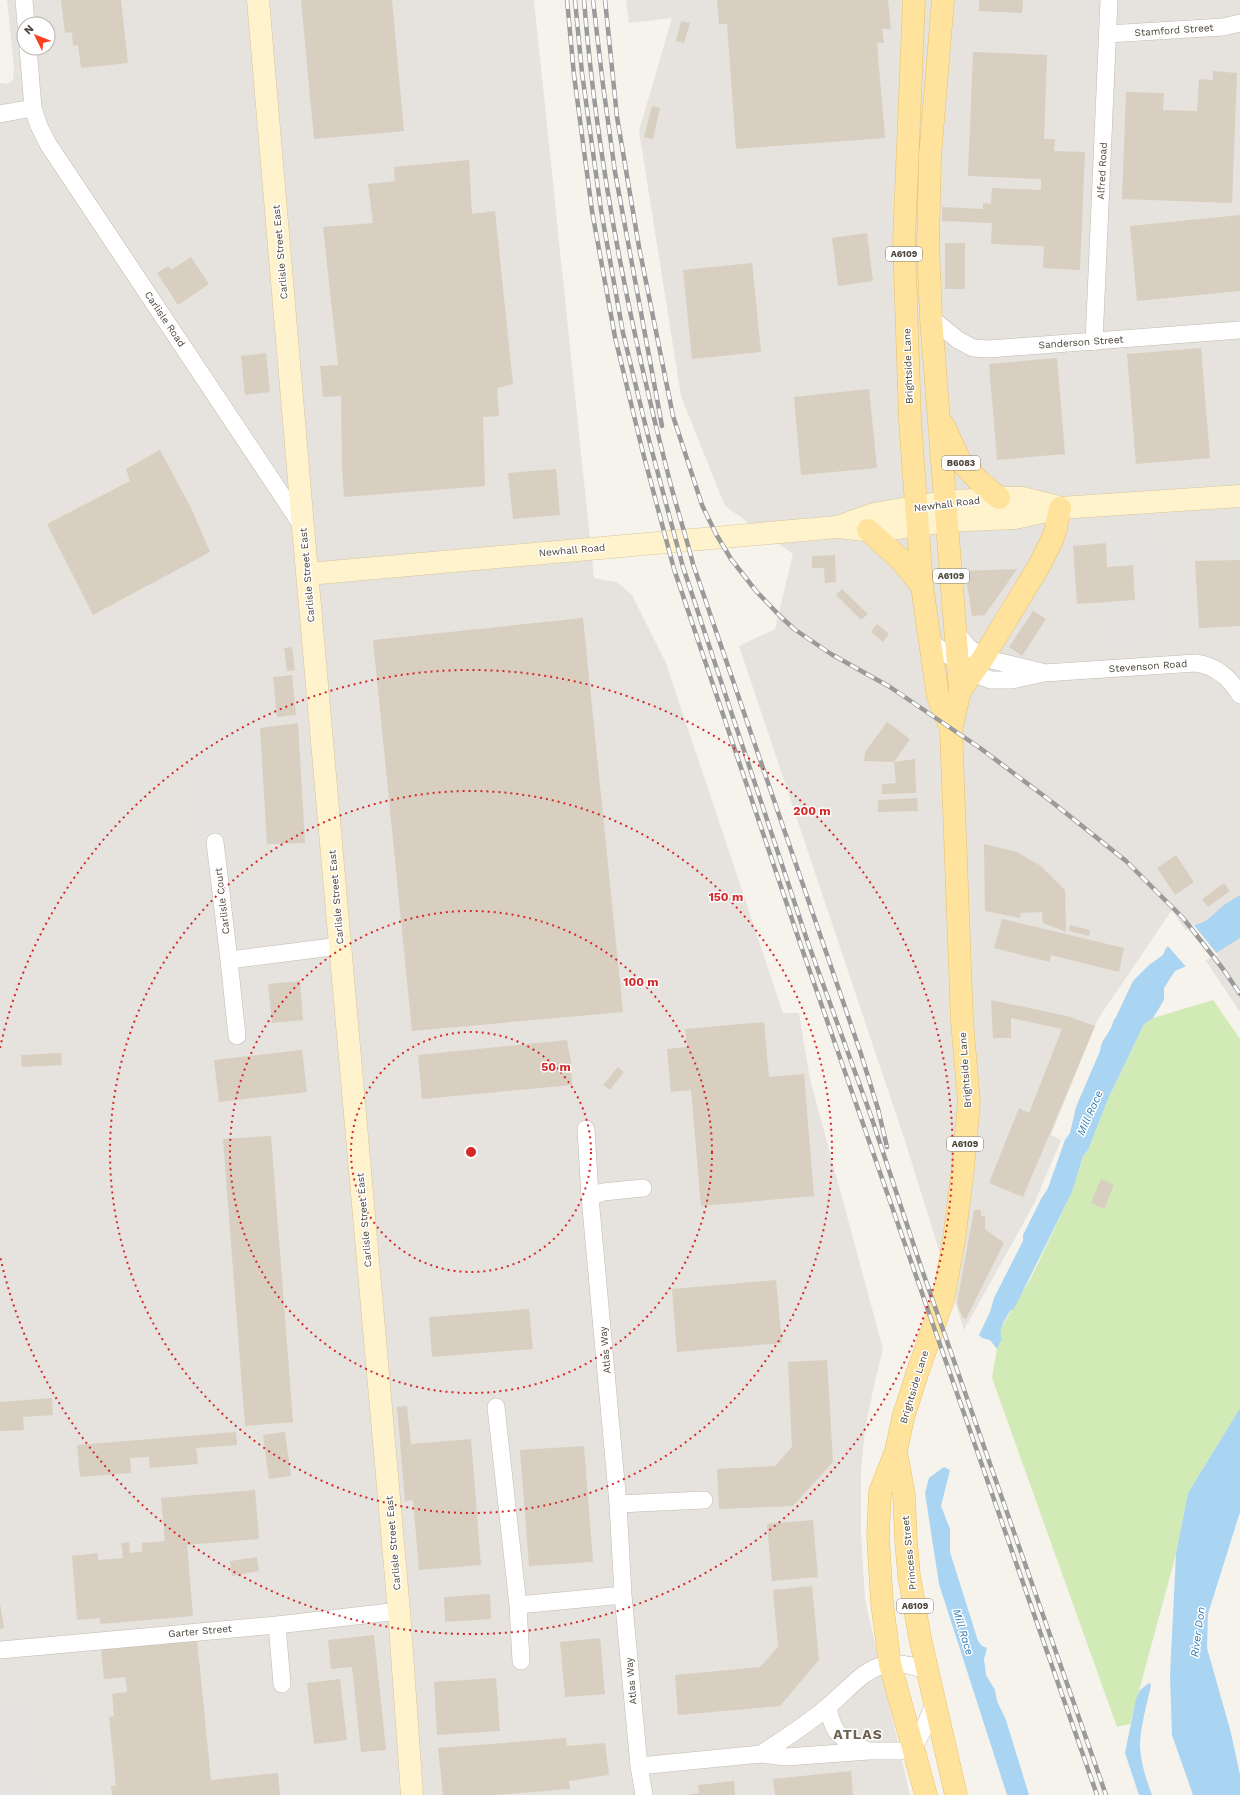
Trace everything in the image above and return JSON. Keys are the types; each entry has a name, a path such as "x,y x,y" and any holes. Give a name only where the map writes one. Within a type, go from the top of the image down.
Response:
{"main road":[{"name":"Carlisle Street East","path":"258,0 399,1611 412,1795"},
{"name":"Brightside Lane","path":"914,0 904,241 910,421 922,586 938,697 951,729"},
{"name":"Brightside Lane","path":"896,1451 903,1418 943,1300 960,1198 969,1102 962,1021 951,729 960,691 971,664 956,632 938,417 931,318 928,245 930,157 943,0"},
{"name":"B6083","path":"938,417 960,461 980,482 999,498"},
{"name":"Newhall Road","path":"945,512 1015,518 1060,508 1240,496"},
{"name":"Newhall Road","path":"308,574 837,527 876,531 918,517 945,512 999,498 1022,498 1060,508"},
{"path":"971,664 1039,566 1052,540 1060,508"},
{"name":"Newhall Road","path":"837,527 874,514 918,517"},
{"path":"868,530 901,560 922,586"},
{"name":"A6109","path":"896,1451 880,1492 878,1536 880,1568 890,1664 926,1795"},
{"name":"Princess Street","path":"896,1451 904,1495 909,1575 927,1671 956,1795"}],"street":[{"path":"24,0 25,16"},
{"name":"Alfred Road","path":"1094,342 1109,0"},
{"name":"Stamford Street","path":"1108,34 1223,27 1240,23"},
{"name":"Carlisle Road","path":"29,56 33,108 39,126 48,144 303,527"},
{"path":"0,114 33,108"},
{"name":"Sanderson Street","path":"931,318 958,340 973,348 989,349 1240,330"},
{"name":"Stevenson Road","path":"931,642 971,664 1044,673 1196,663 1206,664 1220,672 1232,683 1240,695"},
{"name":"Carlisle Court","path":"215,842 237,1036"},
{"path":"229,960 340,946"},
{"name":"Atlas Way","path":"586,1129 590,1197 618,1504 623,1595 644,1795"},
{"path":"590,1197 603,1192 643,1188"},
{"path":"496,1407 518,1605 521,1661"},
{"path":"618,1504 704,1500"},
{"path":"518,1605 623,1595"},
{"name":"Garter Street","path":"0,1650 399,1611"},
{"path":"277,1624 282,1684"},
{"path":"761,1754 790,1736 828,1707 867,1671 890,1664 903,1664 927,1671"},
{"path":"640,1766 761,1754 786,1757 869,1751 892,1752 912,1748 922,1734 935,1702"},
{"path":"828,1707 831,1724 837,1733 851,1743 869,1751"}],"shaded area":[{"path":"7,0 534,0 594,578 617,582 632,595 666,663 783,1013 799,1013 810,1079 883,1349 865,1429 861,1470 861,1532 865,1600 910,1795 0,1795 0,83 7,84 13,80 14,68"},
{"path":"626,0 1240,0 1240,1012 1172,910 1098,1019 1051,1135 1061,1140 1035,1202 964,1330 905,1141 739,646 775,629 793,554 725,506 681,396 639,131 672,18 629,23"},
{"path":"1240,514 1240,560 1195,561 1194,516"},
{"path":"1156,518 1167,640 1099,649 1096,603 1135,599 1133,565 1107,567 1104,523"},
{"path":"1040,525 1022,558 963,563 960,529"},
{"path":"241,701 260,728 267,844 200,839 192,756"},
{"path":"24,1699 41,1795 0,1795 0,1704"}],"green space":[{"path":"1213,1000 1240,1039 1240,1408 1188,1493 1176,1554 1130,1724 1117,1727 992,1378 997,1349 1002,1339 1000,1335 1001,1328 1031,1278 1072,1192 1083,1156 1088,1150 1108,1099 1144,1024 1153,1018"}],"water":[{"name":"Mill Race","path":"1240,895 1240,938 1216,953 1175,971 1164,988 1164,1000 1153,1018 1144,1024 1108,1099 1088,1150 1083,1156 1072,1192 1014,1309 1010,1311 1001,1328 1002,1339 997,1349 990,1340 982,1338 979,1335 990,1312 994,1298 1023,1241 1023,1235 1048,1188 1065,1140 1070,1133 1076,1107 1100,1051 1102,1042 1111,1027 1133,981 1149,965 1163,955 1166,948 1193,926 1206,921 1224,905"},
{"name":"River Don","path":"1240,1408 1240,1512 1208,1614 1207,1648 1231,1733 1240,1775 1240,1795 1193,1795 1172,1735 1170,1675 1176,1554 1188,1493"},
{"name":"Mill Race","path":"944,1467 950,1470 941,1506 950,1529 950,1552 978,1641 982,1646 987,1648 984,1659 986,1675 995,1690 997,1701 1006,1720 1029,1795 1007,1795 939,1584 925,1493 929,1478"},
{"path":"1149,1683 1151,1685 1142,1723 1140,1747 1144,1771 1152,1795 1139,1795 1125,1753 1136,1699 1140,1690"}],"pier":[{"path":"1193,924 1218,955 1187,968 1167,945"}],"building":[{"path":"61,0 121,0 128,63 81,68 78,45 73,46 72,32 65,33"},
{"path":"301,0 392,0 404,131 314,139"},
{"path":"717,0 888,0 891,29 882,29 884,43 877,43 885,138 736,149 727,24 719,24"},
{"path":"979,0 1023,0 1022,13 979,11"},
{"path":"681,21 690,23 684,43 676,41"},
{"path":"973,52 1047,55 1044,139 1055,139 1054,151 1085,152 1080,270 1043,268 1044,246 991,244 992,223 942,221 942,207 983,209 983,203 991,204 992,188 1041,190 1041,179 968,176"},
{"path":"1213,71 1237,73 1232,203 1122,199 1126,92 1164,93 1163,110 1197,111 1199,79 1213,80"},
{"path":"652,106 660,108 653,139 644,137"},
{"path":"469,160 472,214 495,211 513,384 497,388 499,416 483,417 485,486 344,497 341,396 323,397 320,366 338,365 323,227 373,223 368,184 395,181 394,167"},
{"path":"1240,215 1240,291 1137,301 1130,226"},
{"path":"867,233 873,281 838,286 832,238"},
{"path":"945,243 965,243 965,289 945,289"},
{"path":"191,257 209,284 178,305 157,273 168,266 171,270"},
{"path":"752,263 761,352 692,359 683,270"},
{"path":"1201,348 1210,458 1136,464 1127,354"},
{"path":"266,353 270,392 245,395 241,356"},
{"path":"1057,358 1065,454 997,460 989,364"},
{"path":"869,389 877,468 801,475 794,397"},
{"path":"160,450 191,508 210,552 93,615 47,524 130,481 126,469"},
{"path":"556,469 560,515 513,519 508,473"},
{"path":"1106,543 1107,567 1133,565 1135,600 1077,604 1073,546"},
{"path":"835,555 836,582 825,583 824,568 812,568 812,556"},
{"path":"1240,560 1240,626 1199,628 1195,561"},
{"path":"1017,569 985,615 972,616 965,571"},
{"path":"842,589 868,614 861,620 836,595"},
{"path":"1033,611 1046,619 1022,656 1009,647"},
{"path":"583,618 623,1012 412,1031 373,640"},
{"path":"877,624 889,634 883,642 871,632"},
{"path":"292,647 295,670 287,671 284,648"},
{"path":"292,675 296,715 277,717 273,677"},
{"path":"887,722 910,739 894,762 864,761 865,752"},
{"path":"298,723 305,843 267,844 260,728"},
{"path":"915,759 916,793 882,794 882,784 896,783 894,762"},
{"path":"917,798 918,811 878,812 878,800"},
{"path":"984,844 1017,852 1041,866 1065,890 1066,932 1043,923 1042,912 1021,913 1020,918 985,911"},
{"path":"1176,855 1194,882 1175,895 1157,868"},
{"path":"1224,883 1230,891 1208,907 1202,899"},
{"path":"1002,919 1124,948 1119,972 1051,955 1050,962 994,948"},
{"path":"1070,925 1090,930 1089,936 1069,931"},
{"path":"300,981 303,1020 272,1023 268,984"},
{"path":"991,1000 1067,1016 1095,1026 1023,1197 989,1183 1019,1108 1029,1113 1062,1029 1011,1018 1011,1038 993,1038"},
{"path":"764,1022 769,1077 804,1074 814,1196 701,1206 691,1090 671,1092 667,1049 687,1047 685,1029"},
{"path":"567,1040 571,1062 572,1085 422,1099 418,1055"},
{"path":"302,1050 307,1092 219,1102 214,1060"},
{"path":"61,1053 62,1065 22,1067 21,1055"},
{"path":"618,1067 624,1072 610,1090 603,1085"},
{"path":"271,1136 293,1422 245,1426 223,1139"},
{"path":"1101,1179 1114,1185 1104,1209 1091,1203"},
{"path":"974,1210 981,1210 981,1216 985,1216 985,1229 1004,1243 966,1319 962,1317 957,1303"},
{"path":"776,1280 782,1343 677,1352 672,1289"},
{"path":"529,1309 533,1349 432,1357 429,1317"},
{"path":"827,1360 833,1462 793,1506 719,1509 717,1469 775,1466 792,1447 788,1362"},
{"path":"52,1398 53,1415 23,1417 24,1430 0,1431 0,1402"},
{"path":"407,1406 411,1444 471,1439 481,1565 419,1570 413,1500 405,1501 397,1407"},
{"path":"236,1432 237,1445 196,1448 198,1464 150,1468 149,1457 130,1458 131,1473 80,1477 77,1445"},
{"path":"285,1432 291,1476 269,1479 263,1435"},
{"path":"584,1446 593,1562 529,1566 520,1450"},
{"path":"255,1490 259,1539 187,1545 193,1616 100,1624 100,1618 77,1620 72,1556 98,1553 98,1560 123,1558 121,1543 129,1542 130,1553 142,1552 142,1543 165,1541 161,1498"},
{"path":"813,1520 818,1577 772,1581 767,1524"},
{"path":"257,1557 259,1571 232,1576 230,1561"},
{"path":"812,1586 819,1660 780,1706 678,1715 675,1675 760,1667 778,1647 773,1590"},
{"path":"490,1594 491,1619 445,1622 444,1597"},
{"path":"0,1603 4,1628 0,1629"},
{"path":"374,1635 386,1750 361,1752 352,1667 331,1669 328,1640"},
{"path":"600,1638 605,1694 565,1697 560,1642"},
{"path":"197,1639 211,1780 278,1773 280,1795 112,1795 111,1786 116,1786 109,1717 114,1716 112,1694 127,1692 125,1677 104,1679 101,1649"},
{"path":"496,1678 500,1731 437,1735 434,1682"},
{"path":"340,1679 347,1740 314,1744 307,1683"},
{"path":"566,1738 567,1746 605,1743 609,1775 569,1781 570,1789 496,1795 443,1795 438,1748"},
{"path":"851,1771 853,1795 775,1795 773,1779"},
{"path":"734,1781 735,1795 687,1795 699,1793 698,1785"}],"railway":[{"path":"567,0 574,75 592,211 615,337 642,449 674,569 800,943 1097,1795"},
{"path":"575,0 582,73 601,210 623,333 649,440 683,567 807,940 871,1116 920,1264 1106,1795"},
{"path":"584,0 597,122 616,243 641,363 670,482 693,564 861,1054 878,1109 887,1147"},
{"path":"593,0 615,172 662,426"},
{"path":"605,0 617,117 639,247 673,416 702,505 716,534 731,559 756,591 794,629 831,654 890,687 980,748 1052,802 1126,861 1183,918 1223,969 1240,994"}],"district":[{"name":"ATLAS","path":"858,1734"}]}
